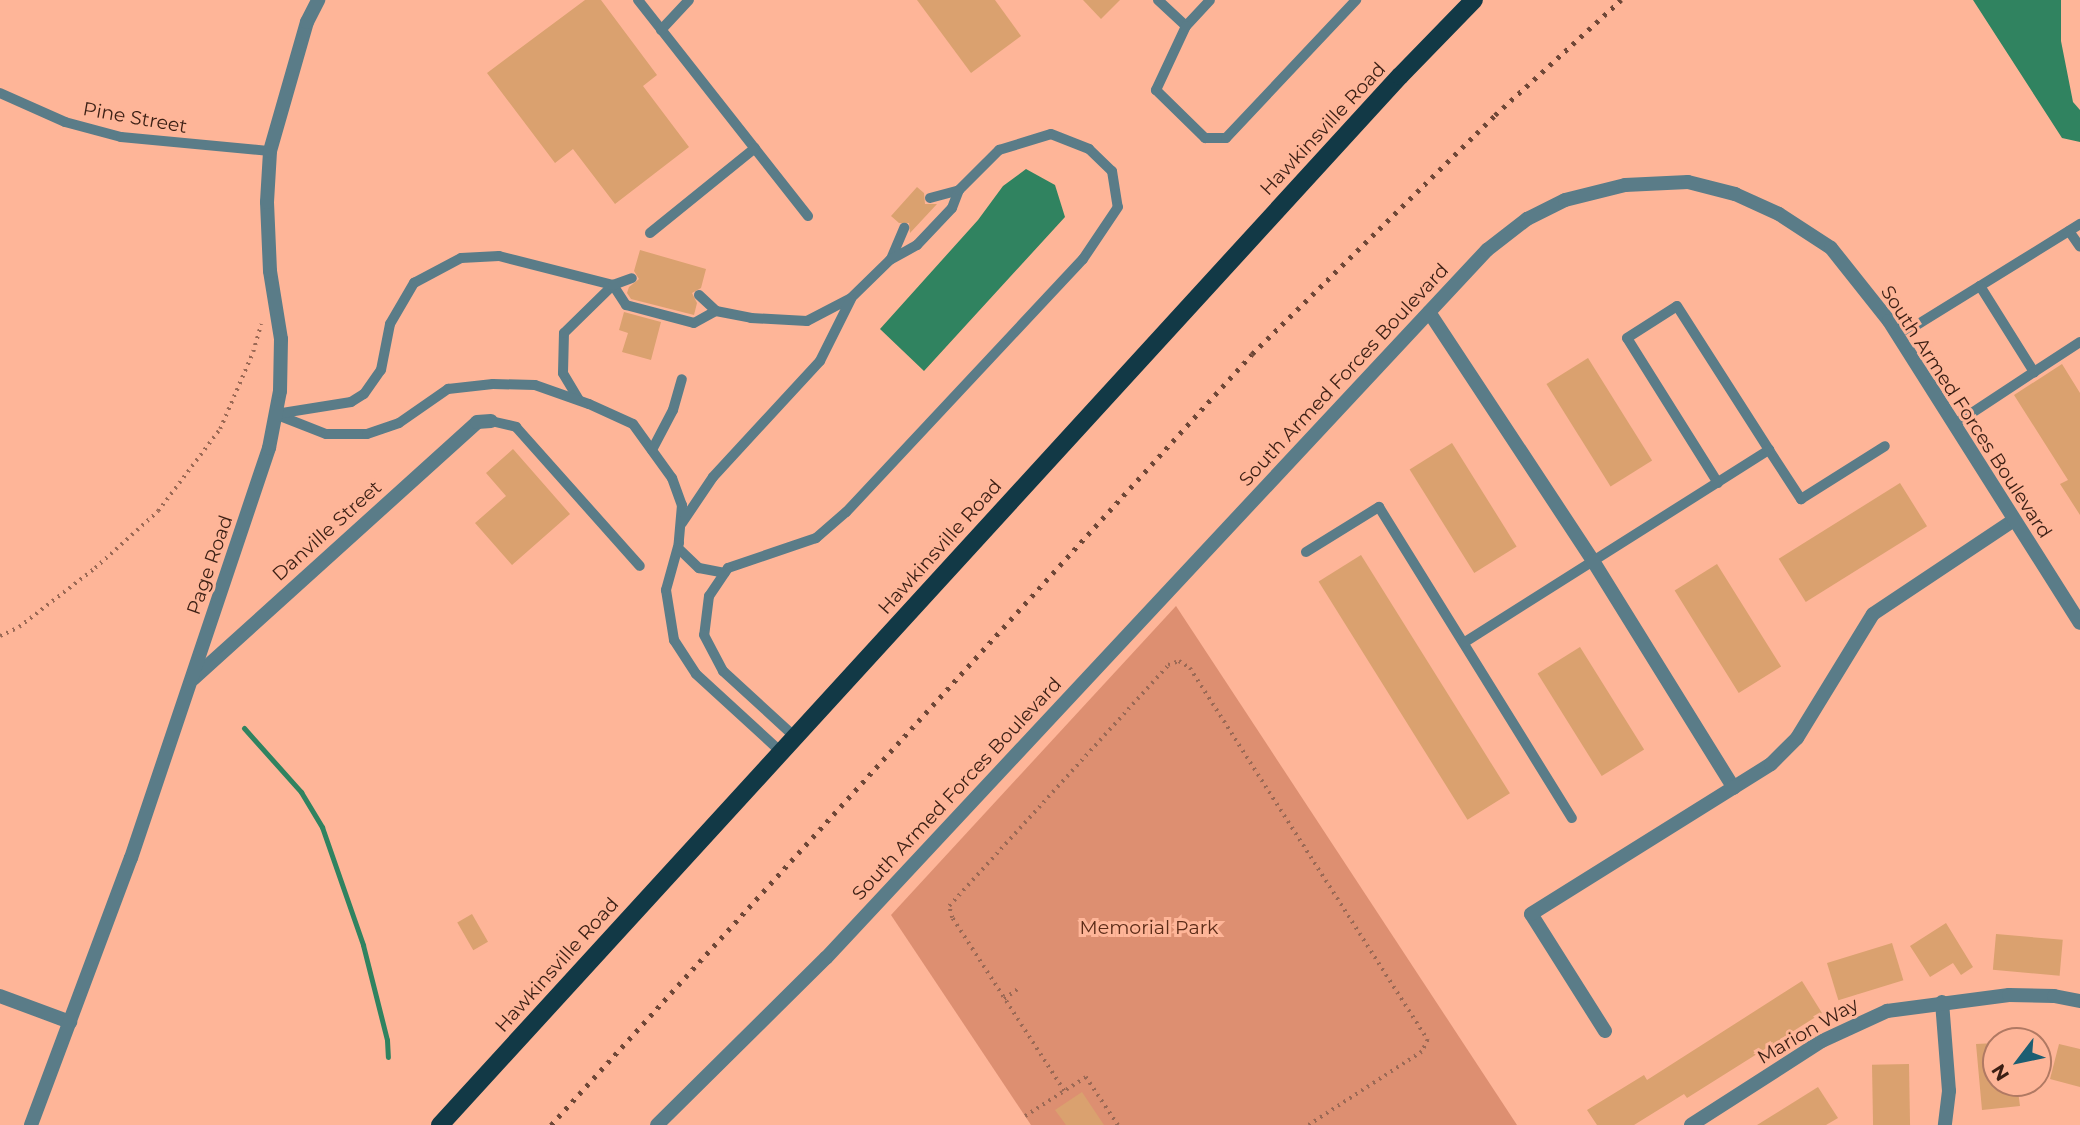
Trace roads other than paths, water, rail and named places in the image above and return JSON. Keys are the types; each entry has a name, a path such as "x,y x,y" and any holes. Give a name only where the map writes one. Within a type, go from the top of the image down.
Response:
{"main road":[{"name":"Hawkinsville Road","path":"440,1125 1400,76 1474,0"}],"street":[{"name":"Page Road","path":"31,1125 131,858 269,448 280,391 281,339 272,285 267,202 270,151 307,23 318,0"},
{"name":"South Armed Forces Boulevard","path":"657,1125 826,958 1487,250 1527,219 1565,200 1625,185 1688,182 1735,194 1779,214 1830,248 1899,336 2080,624"},
{"path":"1429,312 1594,561 1734,788"},
{"name":"Danville Street","path":"192,679 477,422 491,421"},
{"path":"1605,1031 1531,914 1772,764 1797,738 1873,614 2014,520"},
{"name":"Marion Way","path":"1691,1125 1843,1029 1887,1011 2009,995 2054,996 2080,1001"},
{"path":"0,996 70,1023"},
{"path":"1942,1002 1949,1091 1945,1125"}],"lane":[{"path":"638,0 808,216"},
{"path":"661,30 689,0"},
{"path":"1158,0 1186,26"},
{"path":"1210,0 1186,26 1156,90 1205,138 1226,138 1356,0"},
{"name":"Pine Street","path":"0,93 65,122 121,137 270,151"},
{"path":"699,295 716,311 751,318 807,321 851,298 890,260 917,245 952,208 959,190 999,150 1051,134 1090,149 1112,171 1118,207 1083,259 846,512 816,538 729,569 709,596 704,635 723,671 795,737"},
{"path":"650,233 755,148"},
{"path":"930,198 959,190"},
{"path":"1899,336 2080,224"},
{"path":"890,260 904,228"},
{"path":"2070,231 2080,247"},
{"path":"275,414 351,402 364,394 381,370 390,324 414,283 461,258 499,256 613,285 626,305 694,323 716,311"},
{"path":"579,400 563,373 564,333 613,285 632,278"},
{"path":"1980,286 2034,372"},
{"path":"681,524 713,477 820,361 851,298"},
{"path":"1718,483 1627,338 1677,306 1801,499 1885,446"},
{"path":"1955,424 2080,342"},
{"path":"652,450 673,410 682,379"},
{"path":"275,414 326,434 367,434 399,423 448,389 494,384 535,385 579,400 633,424 672,478 682,505 678,548 666,590 674,640 696,674 781,752"},
{"path":"491,421 516,427 640,566"},
{"path":"1465,642 1769,450"},
{"path":"1306,552 1379,507 1572,818"},
{"path":"678,548 699,568 725,573"}],"waterway":[{"path":"244,728 301,792 322,827 363,945 387,1040 388,1057"}],"railway":[{"path":"551,1125 1252,354 1495,115 1621,0"}],"park label":[{"name":"Memorial Park","path":"1149,928"}]}
